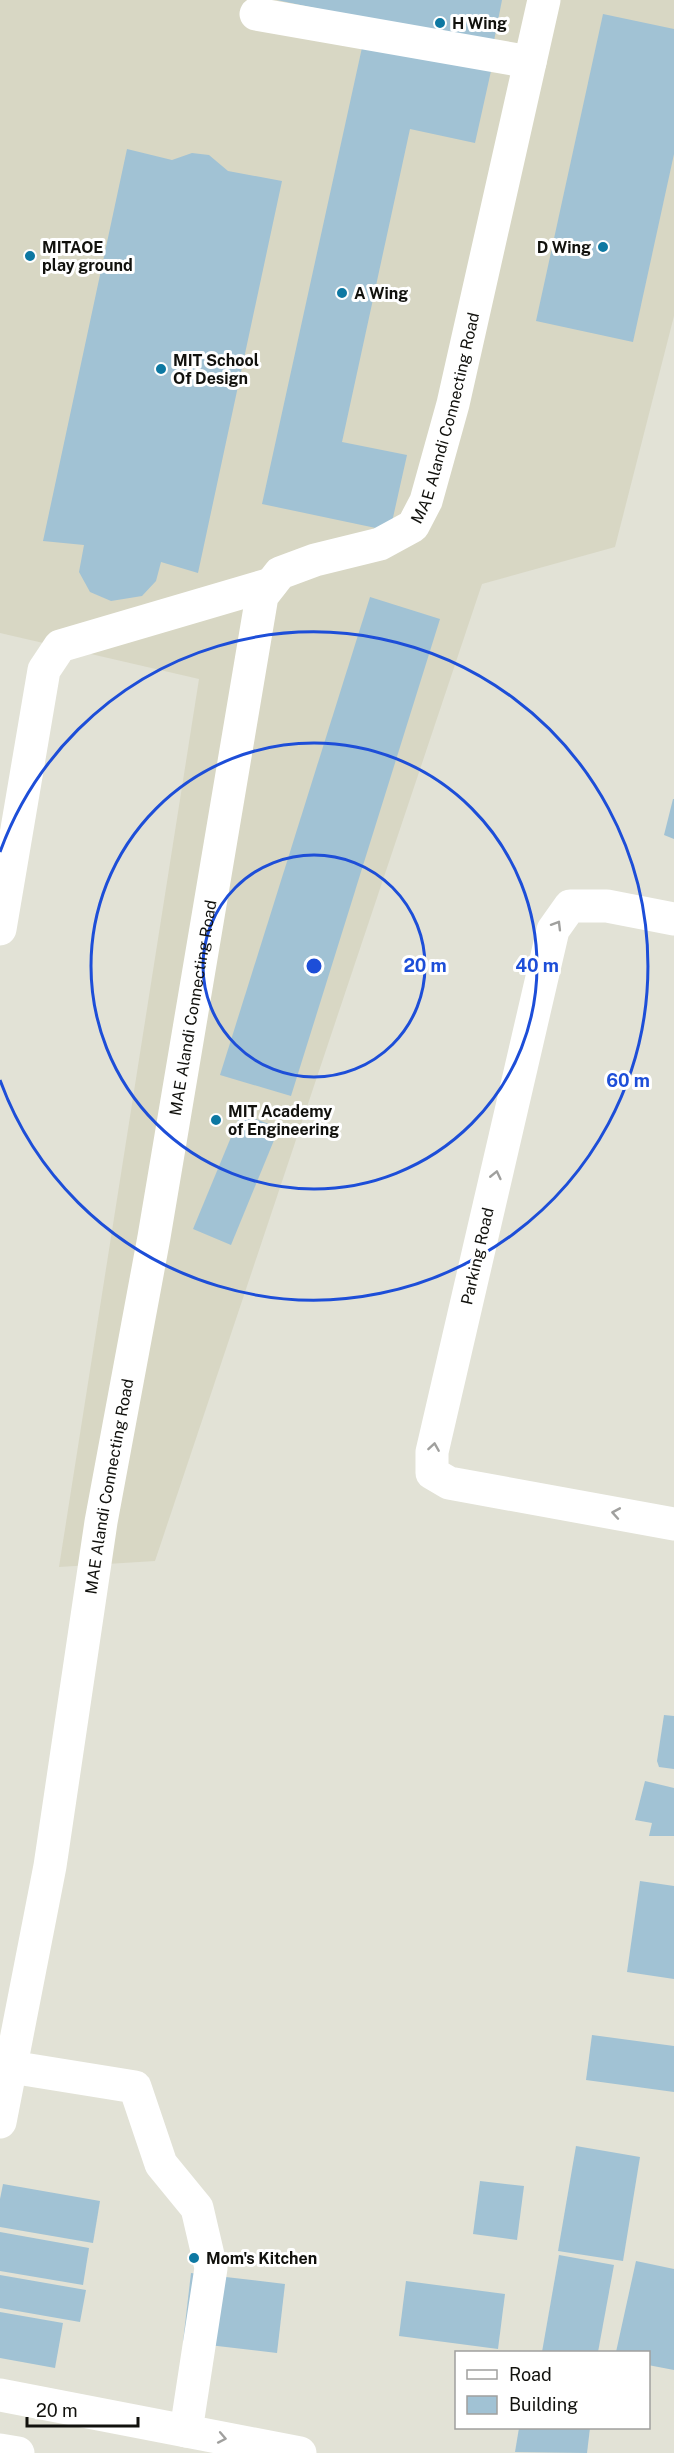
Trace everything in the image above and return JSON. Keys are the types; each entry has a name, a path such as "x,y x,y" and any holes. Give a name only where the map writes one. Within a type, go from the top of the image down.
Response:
{"street":[{"name":"MAE Alandi Connecting Road","path":"0,2122 50,1866 101,1522 172,1131 262,596 280,573 315,560 380,544 413,526 426,501 456,393 544,0"},
{"path":"256,14 530,62"},
{"path":"0,929 44,670 60,646 271,584"},
{"name":"Parking Road","path":"674,918 607,906 570,906 553,930 432,1452 432,1473 449,1483 674,1524"},
{"path":"11,2067 135,2087 161,2164 197,2208 211,2268 186,2431"},
{"path":"0,2395 300,2453"},
{"path":"0,2450 18,2453"}],"shaded area":[{"name":"MIT Academy of Engineering","path":"0,0 674,0 674,316 615,547 482,584 155,1561 59,1567 199,679 0,633"}],"building":[{"name":"H Wing","path":"277,0 502,0 493,46"},
{"name":"D Wing","path":"603,14 674,29 674,154 633,342 536,321"},
{"name":"A Wing","path":"363,43 491,71 475,143 410,129 342,442 407,455 390,531 262,504"},
{"name":"MIT School Of Design","path":"127,149 172,160 192,153 209,155 228,171 282,181 198,573 161,562 156,581 142,596 111,601 90,592 79,572 84,545 43,541"},
{"name":"MIT Academy of Engineering","path":"370,597 440,619 291,1096 220,1075"},
{"path":"674,799 674,839 664,835"},
{"path":"241,1113 279,1128 231,1245 193,1229"},
{"path":"664,1715 674,1716 674,1769 659,1767 657,1761"},
{"path":"645,1781 674,1788 674,1836 649,1836 652,1823 635,1820"},
{"path":"640,1881 674,1886 674,1979 627,1972"},
{"path":"592,2035 674,2046 674,2092 586,2080"},
{"path":"576,2146 640,2157 623,2261 558,2251"},
{"path":"480,2181 524,2186 517,2240 473,2234"},
{"path":"3,2184 100,2201 93,2243 0,2227 0,2199"},
{"path":"0,2232 89,2248 83,2285 0,2271"},
{"path":"559,2255 614,2265 598,2351 542,2351"},
{"path":"636,2261 674,2269 674,2370 650,2365 650,2351 616,2351"},
{"path":"191,2273 285,2284 277,2353 183,2342"},
{"path":"0,2275 86,2290 80,2322 0,2308"},
{"path":"406,2281 505,2294 498,2349 399,2336"},
{"path":"0,2312 63,2323 55,2368 0,2358"},
{"path":"519,2429 590,2429 587,2453 515,2452"}],"place":[{"name":"H Wing","path":"440,23"},
{"name":"D Wing","path":"603,247"},
{"name":"MITAOE play ground","path":"30,256"},
{"name":"A Wing","path":"342,293"},
{"name":"MIT School Of Design","path":"161,369"},
{"name":"MIT Academy of Engineering","path":"216,1120"},
{"name":"Mom's Kitchen","path":"194,2258"}]}
